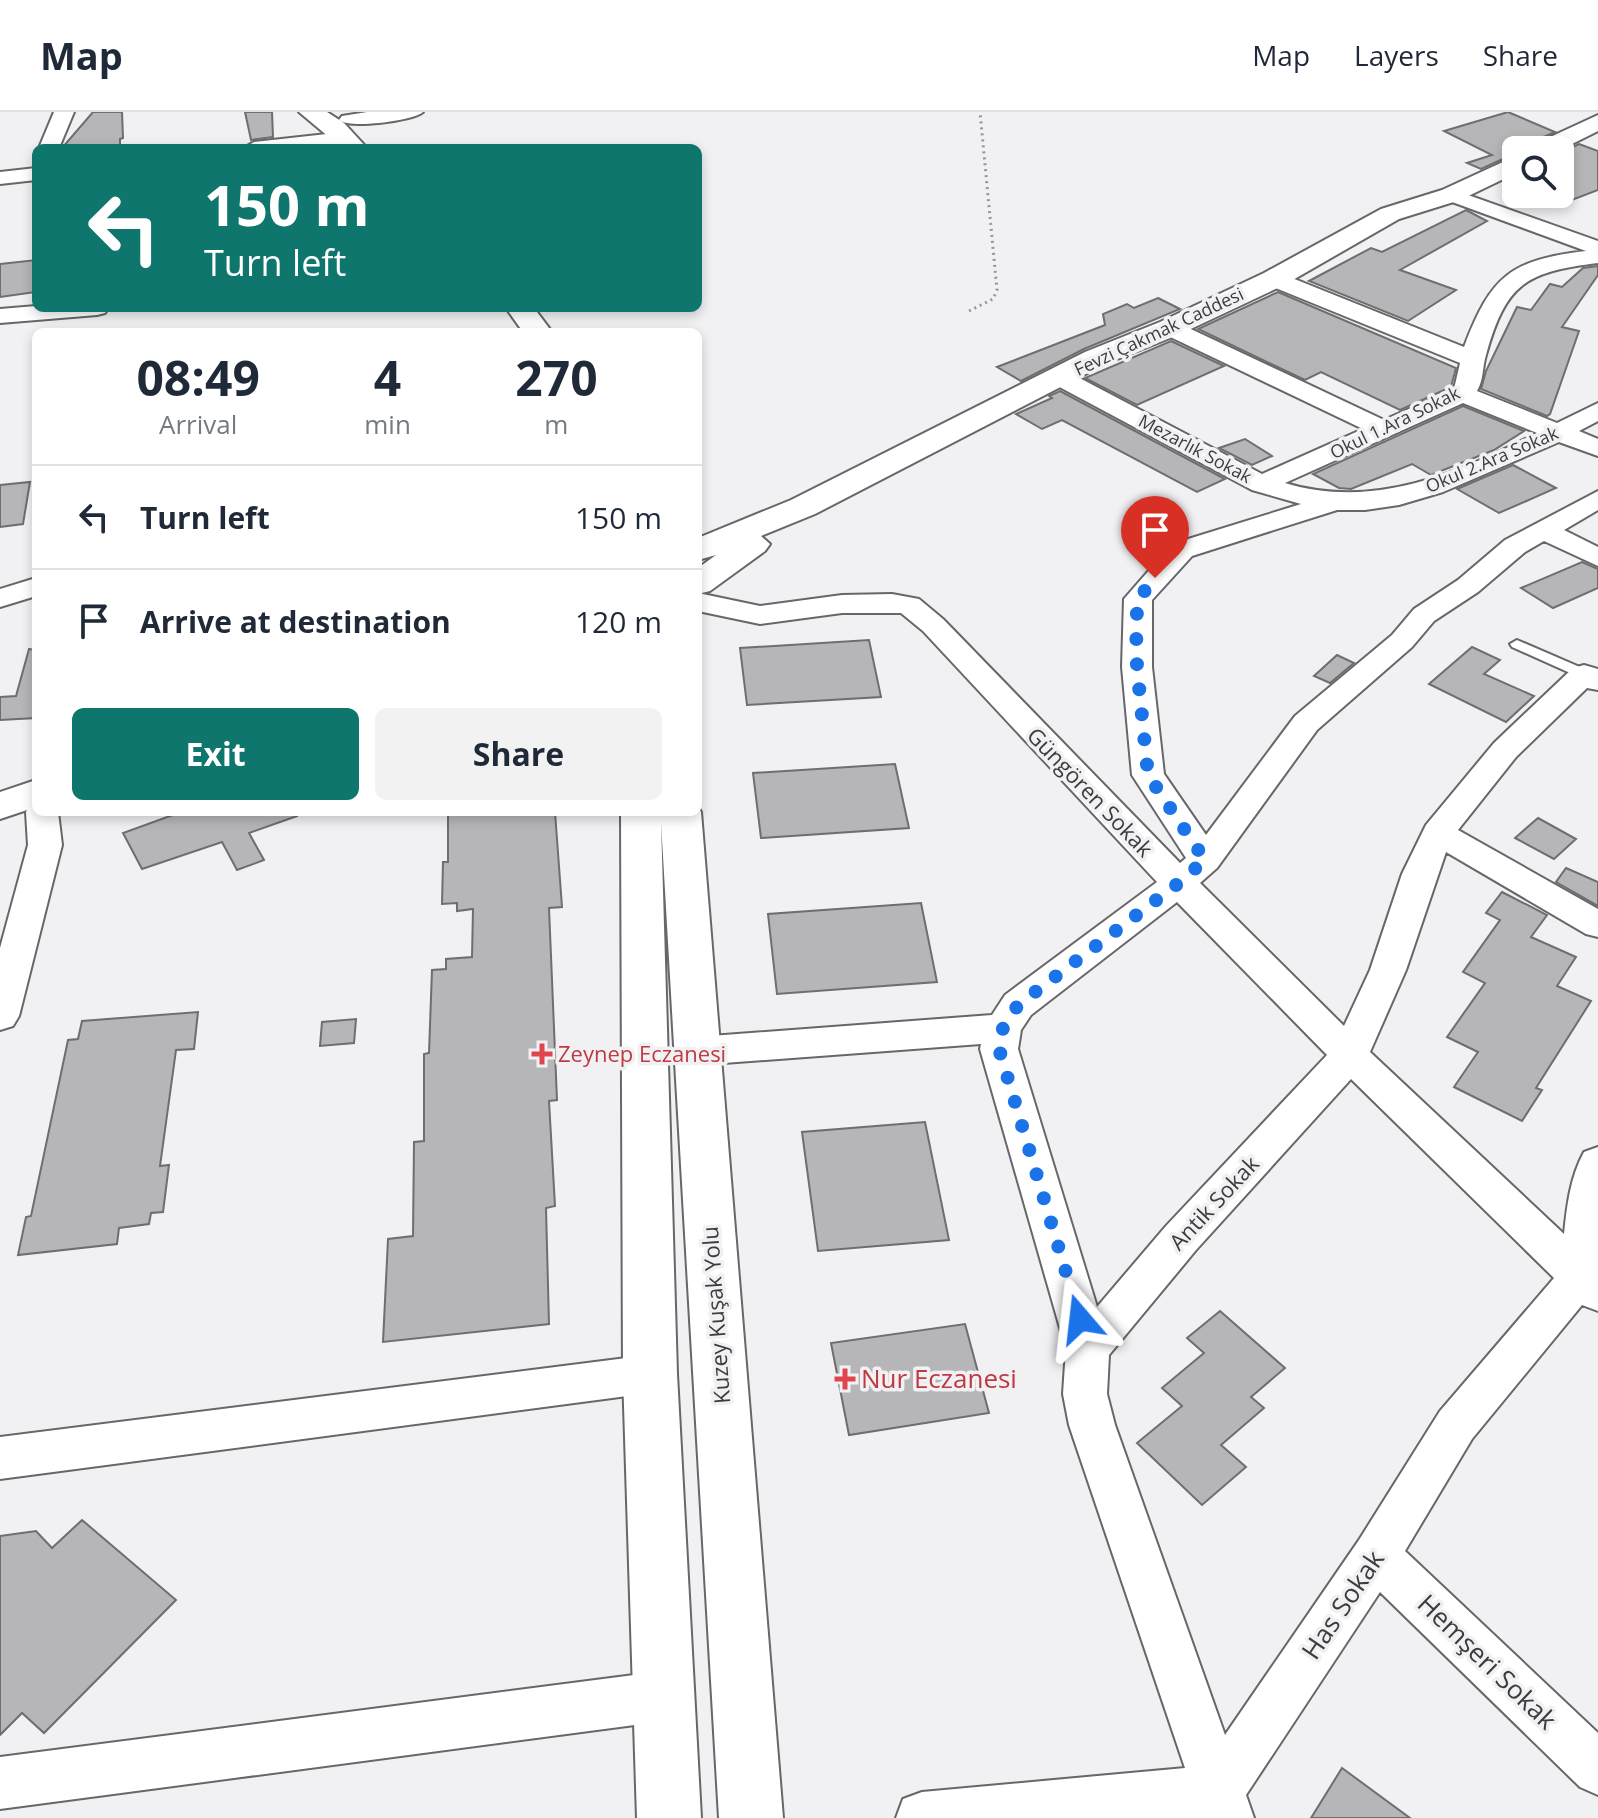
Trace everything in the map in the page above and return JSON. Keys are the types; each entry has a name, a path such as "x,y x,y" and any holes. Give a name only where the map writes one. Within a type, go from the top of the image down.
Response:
{"main road":[{"path":"311,112 371,144"},
{"path":"1570,136 1598,122"},
{"name":"Fevzi Çakmak Caddesi","path":"803,507 1095,358 1170,328 1274,279 1390,214 1451,195 1502,170"},
{"path":"702,548 803,507"},
{"path":"702,581 803,507"},
{"path":"0,786 32,776"},
{"path":"0,806 32,794"},
{"path":"641,816 650,1374 669,1818"},
{"name":"Kuzey Kuşak Yolu","path":"681,816 751,1818"}],"street":[{"path":"51,144 64,112"},
{"path":"275,144 347,130 413,112"},
{"path":"0,178 32,174"},
{"path":"1451,195 1598,248"},
{"name":"Okul 1.Ara Sokak","path":"1261,484 1463,394 1472,380 1472,359 1494,298 1522,273 1551,261 1598,256"},
{"path":"1274,279 1472,359"},
{"path":"0,316 71,321 89,312"},
{"path":"1170,328 1386,430"},
{"name":"Mezarlık Sokak","path":"1061,378 1261,484 1295,495 1334,502"},
{"path":"1463,394 1598,448"},
{"name":"Okul 2.Ara Sokak","path":"1334,502 1389,500 1419,491 1459,477 1598,411"},
{"path":"922,1818 1223,1805 1092,1425 1085,1394 1088,1349 999,1049 1003,1028 1018,1005 1192,871 1306,723 1402,641 1424,615 1468,586 1515,546 1598,499"},
{"path":"1192,871 1148,775 1137,667 1138,599 1182,550 1334,502"},
{"path":"1543,530 1598,558"},
{"path":"0,598 32,588"},
{"name":"Güngören Sokak","path":"702,603 760,615 869,602 909,605 933,625 1021,721 1192,871 1350,1055 1592,1284"},
{"name":"Antik Sokak","path":"1088,1349 1181,1238 1350,1055 1388,970 1409,902 1438,833 1505,750 1591,677"},
{"path":"0,1016 45,845 42,816"},
{"path":"1438,833 1598,925"},
{"path":"697,1051 1003,1028"},
{"path":"1592,1284 1589,1190 1598,1163"},
{"name":"Has Sokak","path":"1223,1805 1456,1425 1592,1284"},
{"path":"0,1458 650,1374"},
{"name":"Hemşeri Sokak","path":"1376,1556 1598,1769"},
{"path":"0,1783 665,1696"}],"lane":[{"path":"1517,644 1591,677"}],"path":[{"path":"969,311 993,299 997,290 980,112"}],"building":[{"path":"93,112 122,112 123,138 120,144 65,144"},
{"path":"245,112 272,112 273,137 251,140"},
{"path":"1508,112 1555,132 1546,136 1502,136 1502,159 1481,169 1467,163 1492,155 1444,131"},
{"path":"1579,144 1598,151 1598,190 1574,199 1574,146"},
{"path":"1466,210 1487,221 1400,270 1456,290 1408,321 1309,281 1371,248 1382,252"},
{"path":"32,260 32,293 0,297 0,264"},
{"path":"1598,266 1598,275 1562,327 1579,331 1550,414 1547,416 1481,389 1486,371 1517,307 1531,310 1550,284 1562,287 1583,268"},
{"path":"1278,292 1456,368 1451,387 1400,410 1321,372 1305,380 1198,329"},
{"path":"1158,298 1180,309 1084,349 1021,381 997,367 1105,325 1103,314 1127,304 1134,308"},
{"path":"1171,341 1224,366 1137,405 1085,378"},
{"path":"1060,391 1225,479 1197,492 1062,420 1042,429 1016,414 1052,398 1049,396"},
{"path":"1463,406 1524,431 1494,450 1431,475 1412,464 1351,489 1339,488 1313,474"},
{"path":"1245,439 1272,456 1252,465 1219,448"},
{"path":"1513,465 1556,488 1499,513 1457,489"},
{"path":"30,482 23,524 0,527 0,485"},
{"path":"1582,562 1598,569 1598,588 1553,608 1521,588"},
{"path":"869,640 881,697 747,705 740,648"},
{"path":"1472,647 1500,660 1484,674 1534,696 1506,722 1429,684"},
{"path":"29,649 32,649 32,718 0,720 0,697 16,696"},
{"path":"1337,655 1354,663 1330,683 1314,676"},
{"path":"895,764 909,828 761,838 753,773"},
{"path":"170,816 297,816 249,833 264,860 237,870 222,842 142,869 123,833"},
{"path":"448,816 555,816 562,907 549,908 557,1100 549,1101 555,1206 546,1208 549,1324 383,1342 388,1239 413,1236 414,1142 424,1141 424,1054 429,1053 432,970 446,969 446,959 472,957 473,909 457,911 457,903 442,904 443,862 448,862"},
{"path":"1538,818 1576,839 1554,859 1515,838"},
{"path":"1566,868 1598,882 1598,906 1556,882"},
{"path":"1502,892 1547,915 1531,937 1576,957 1557,986 1591,1001 1536,1088 1542,1090 1522,1121 1454,1087 1478,1052 1447,1037 1485,983 1463,972 1500,920 1486,913"},
{"path":"921,903 937,982 777,994 768,914"},
{"path":"198,1012 194,1049 176,1050 160,1166 169,1165 163,1212 151,1213 149,1224 119,1228 117,1244 18,1255 26,1217 31,1216 68,1040 78,1039 82,1021"},
{"path":"356,1019 354,1043 320,1046 322,1022"},
{"path":"925,1122 949,1240 818,1251 802,1132"},
{"path":"1220,1311 1285,1368 1251,1397 1264,1408 1221,1445 1246,1467 1202,1505 1137,1443 1182,1406 1162,1388 1204,1353 1187,1338"},
{"path":"965,1324 989,1413 849,1435 831,1343"},
{"path":"82,1520 176,1600 44,1733 22,1713 0,1735 0,1536 36,1531 52,1548"},
{"path":"1342,1768 1410,1818 1311,1818"}],"place":[{"name":"Zeynep Eczanesi","path":"542,1054"},
{"name":"Nur Eczanesi","path":"845,1379"}],"route":[{"path":"1080,1319 999,1049 1003,1028 1018,1005 1205,860 1148,775 1136,625 1138,599 1155,578"}]}
